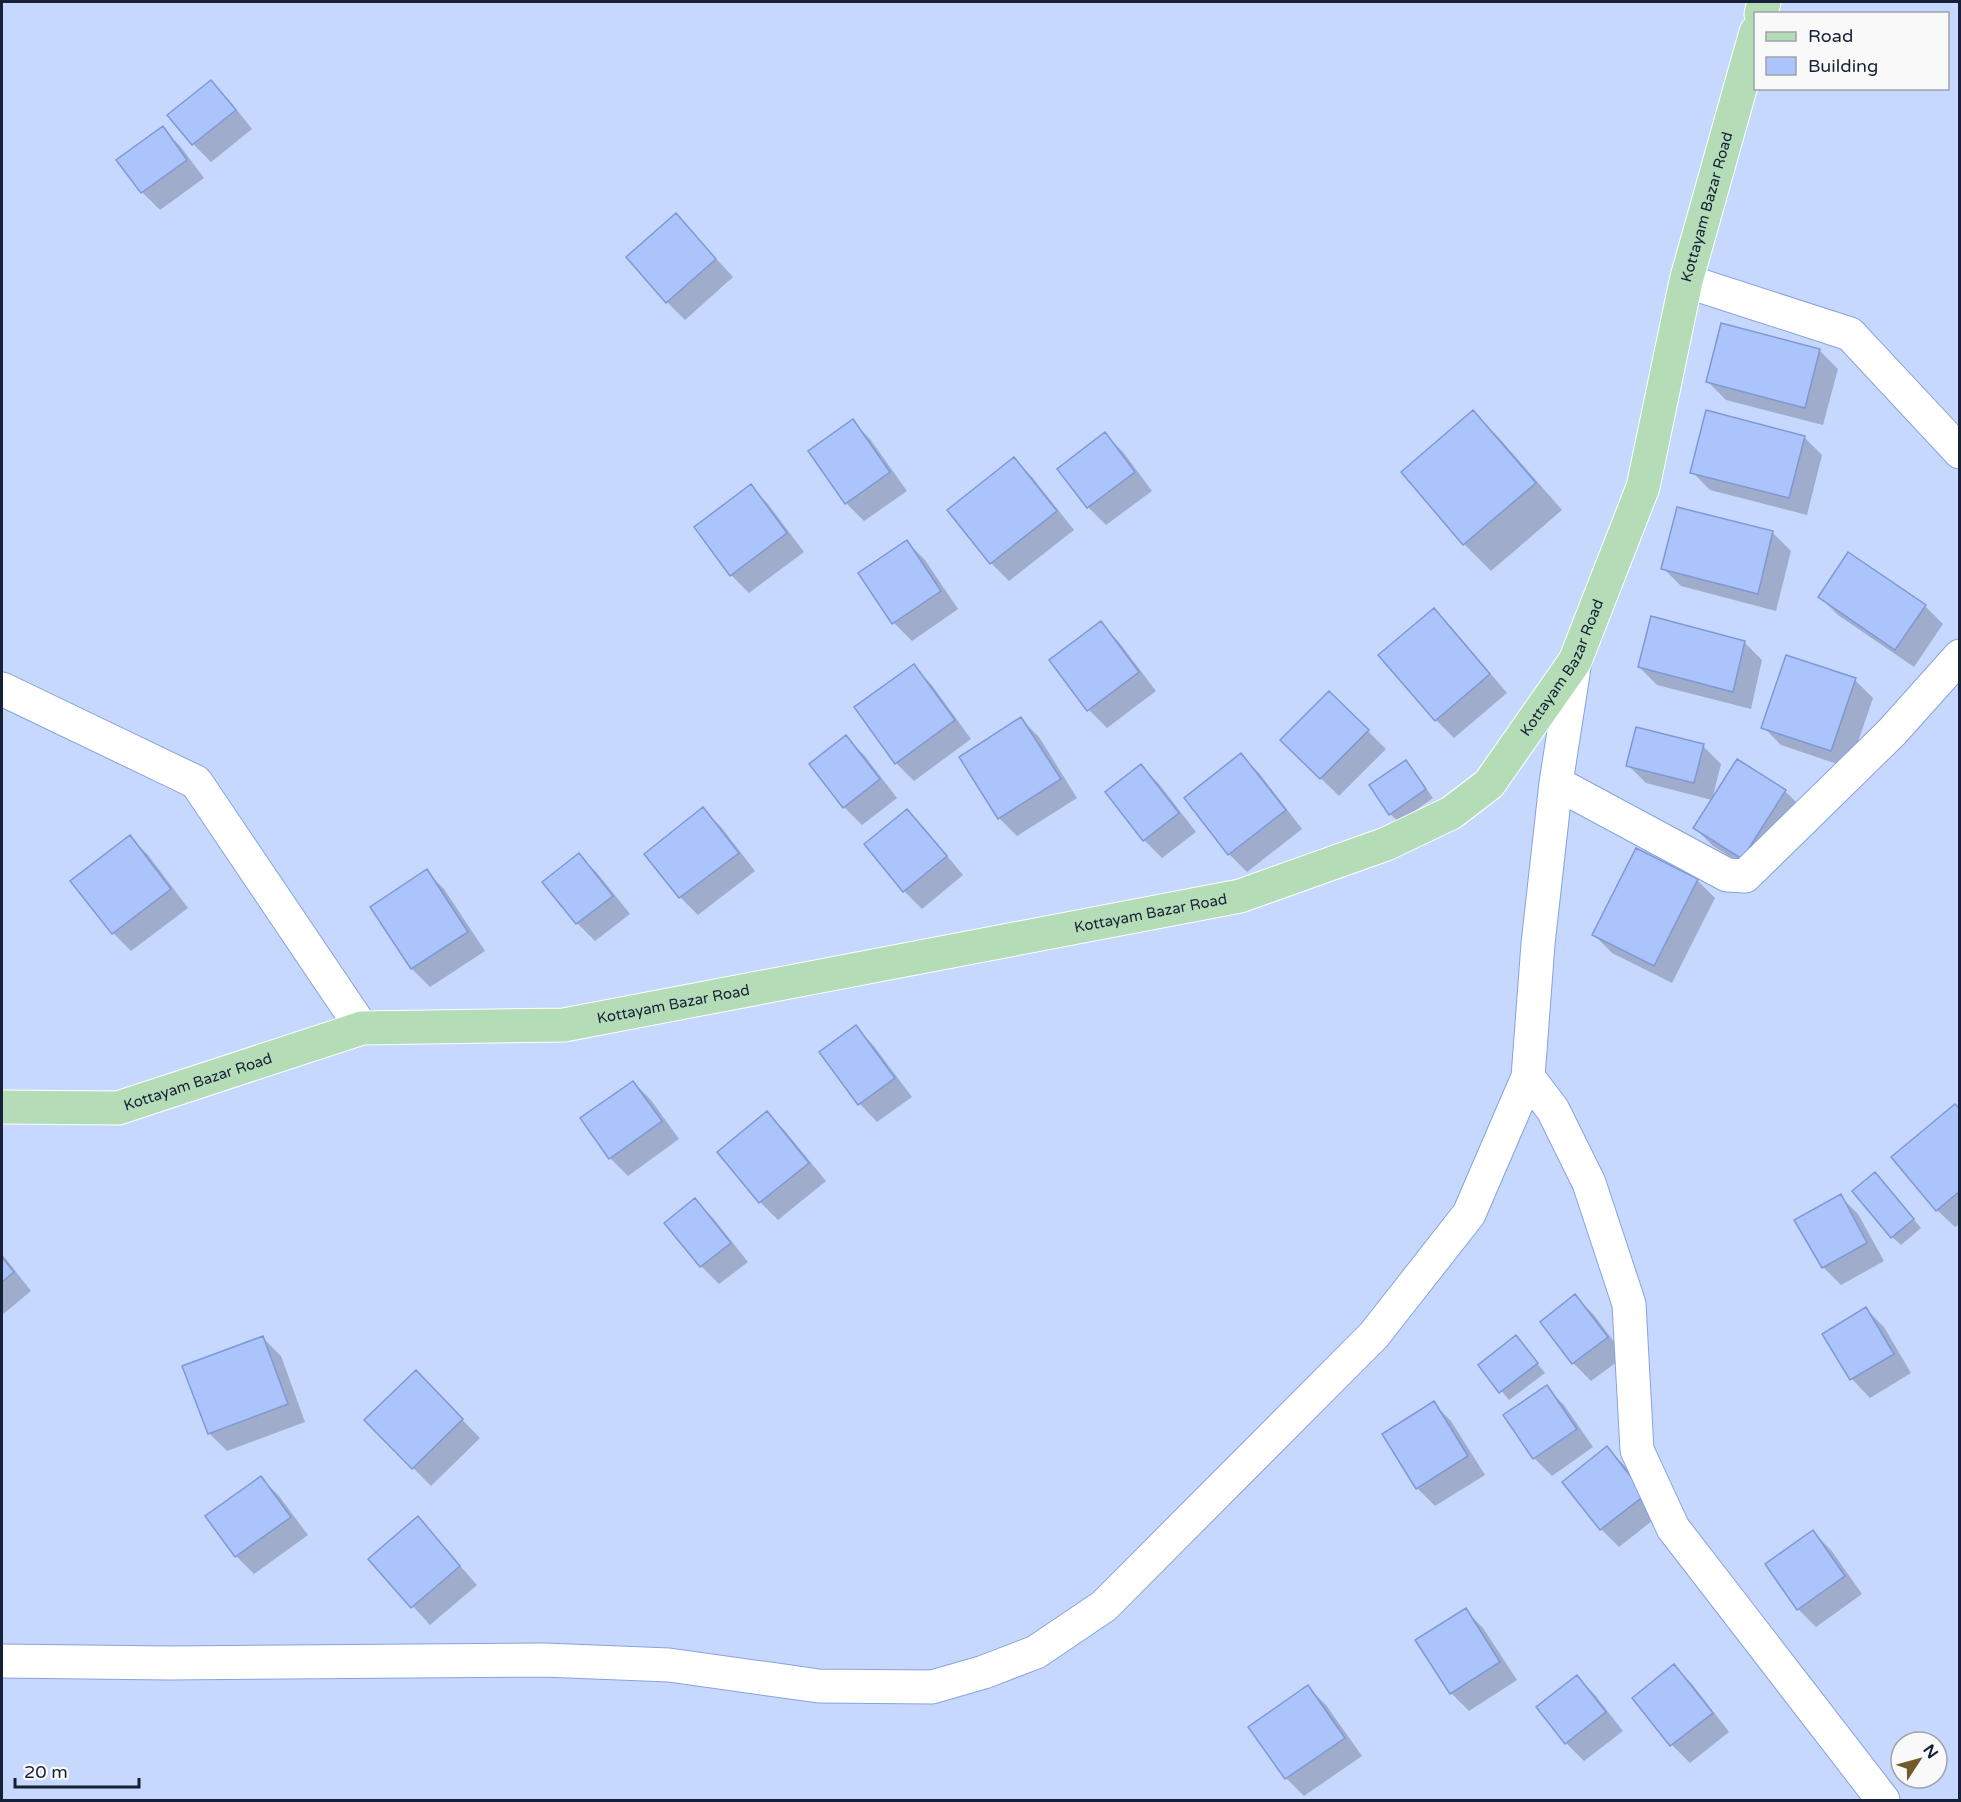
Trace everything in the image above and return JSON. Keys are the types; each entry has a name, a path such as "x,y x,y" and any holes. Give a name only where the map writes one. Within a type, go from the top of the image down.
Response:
{"main road":[{"name":"Kottayam Bazar Road","path":"2,1107 118,1108 362,1028 564,1025 1240,896 1386,844 1451,813 1489,784 1575,661 1643,487 1686,281 1754,36"}],"street":[{"path":"1686,281 1850,334 1959,452"},
{"path":"1556,783 1727,875 1745,876 1892,732 1959,656"},
{"path":"2,1661 273,1663 544,1660 669,1665 819,1686 932,1686 994,1668 1036,1652 1104,1606 1374,1335 1469,1214 1528,1077 1538,944 1556,783 1575,661"},
{"path":"2,689 196,782 362,1028"},
{"path":"1528,1077 1553,1110 1589,1183 1629,1304 1637,1450 1673,1528 1883,1800"}],"building":[{"path":"211,80 236,110 192,145 167,115"},
{"path":"163,126 187,160 141,193 116,160"},
{"path":"676,213 716,259 666,303 626,257"},
{"path":"1721,323 1820,349 1805,408 1706,382"},
{"path":"1473,410 1536,483 1463,545 1401,472"},
{"path":"1706,410 1805,436 1789,498 1690,473"},
{"path":"853,419 890,472 845,504 808,451"},
{"path":"1105,432 1135,472 1087,508 1057,469"},
{"path":"1014,457 1057,511 990,564 947,510"},
{"path":"751,484 787,533 730,576 694,527"},
{"path":"1677,507 1773,531 1758,594 1661,569"},
{"path":"907,540 941,591 892,624 858,573"},
{"path":"1848,552 1926,605 1895,650 1818,597"},
{"path":"1434,608 1490,674 1435,721 1378,655"},
{"path":"1651,616 1745,641 1733,692 1638,667"},
{"path":"1101,621 1139,672 1087,711 1049,660"},
{"path":"1786,655 1856,678 1831,751 1761,728"},
{"path":"914,664 955,720 895,764 854,707"},
{"path":"1329,691 1369,730 1320,779 1280,740"},
{"path":"1021,717 1061,779 998,819 959,757"},
{"path":"1636,727 1704,744 1694,783 1626,766"},
{"path":"846,735 880,779 843,808 809,764"},
{"path":"1241,753 1286,810 1228,855 1184,798"},
{"path":"1737,759 1786,790 1742,859 1693,828"},
{"path":"1406,760 1426,789 1389,815 1369,785"},
{"path":"1141,764 1179,813 1143,841 1105,792"},
{"path":"703,807 739,853 679,898 644,854"},
{"path":"907,809 947,856 903,892 864,844"},
{"path":"130,835 171,889 112,934 70,881"},
{"path":"1636,848 1698,879 1654,966 1592,935"},
{"path":"579,853 613,896 576,924 542,882"},
{"path":"427,869 468,932 411,969 370,907"},
{"path":"856,1025 895,1078 858,1105 819,1052"},
{"path":"633,1081 662,1121 609,1159 580,1118"},
{"path":"1955,1104 1960,1109 1960,1191 1936,1211 1891,1157"},
{"path":"767,1111 809,1163 759,1203 717,1152"},
{"path":"1875,1172 1914,1219 1891,1238 1852,1191"},
{"path":"1841,1194 1867,1243 1822,1268 1794,1220"},
{"path":"695,1198 731,1243 700,1267 664,1223"},
{"path":"2,1257 14,1272 2,1282"},
{"path":"1575,1294 1608,1337 1572,1364 1540,1322"},
{"path":"1866,1307 1894,1354 1850,1380 1822,1334"},
{"path":"1516,1335 1538,1363 1499,1393 1478,1365"},
{"path":"263,1336 288,1404 208,1434 182,1366"},
{"path":"416,1370 463,1419 412,1469 364,1420"},
{"path":"1547,1385 1577,1429 1533,1459 1503,1415"},
{"path":"1434,1401 1468,1456 1416,1489 1382,1434"},
{"path":"1607,1446 1645,1495 1600,1530 1562,1482"},
{"path":"261,1476 291,1517 235,1557 205,1516"},
{"path":"418,1516 460,1566 411,1608 368,1559"},
{"path":"1813,1530 1845,1576 1797,1610 1765,1564"},
{"path":"1466,1608 1500,1662 1450,1694 1415,1640"},
{"path":"1674,1664 1713,1713 1670,1746 1632,1698"},
{"path":"1577,1675 1606,1712 1565,1744 1536,1707"},
{"path":"1308,1685 1345,1738 1285,1779 1248,1727"}]}
